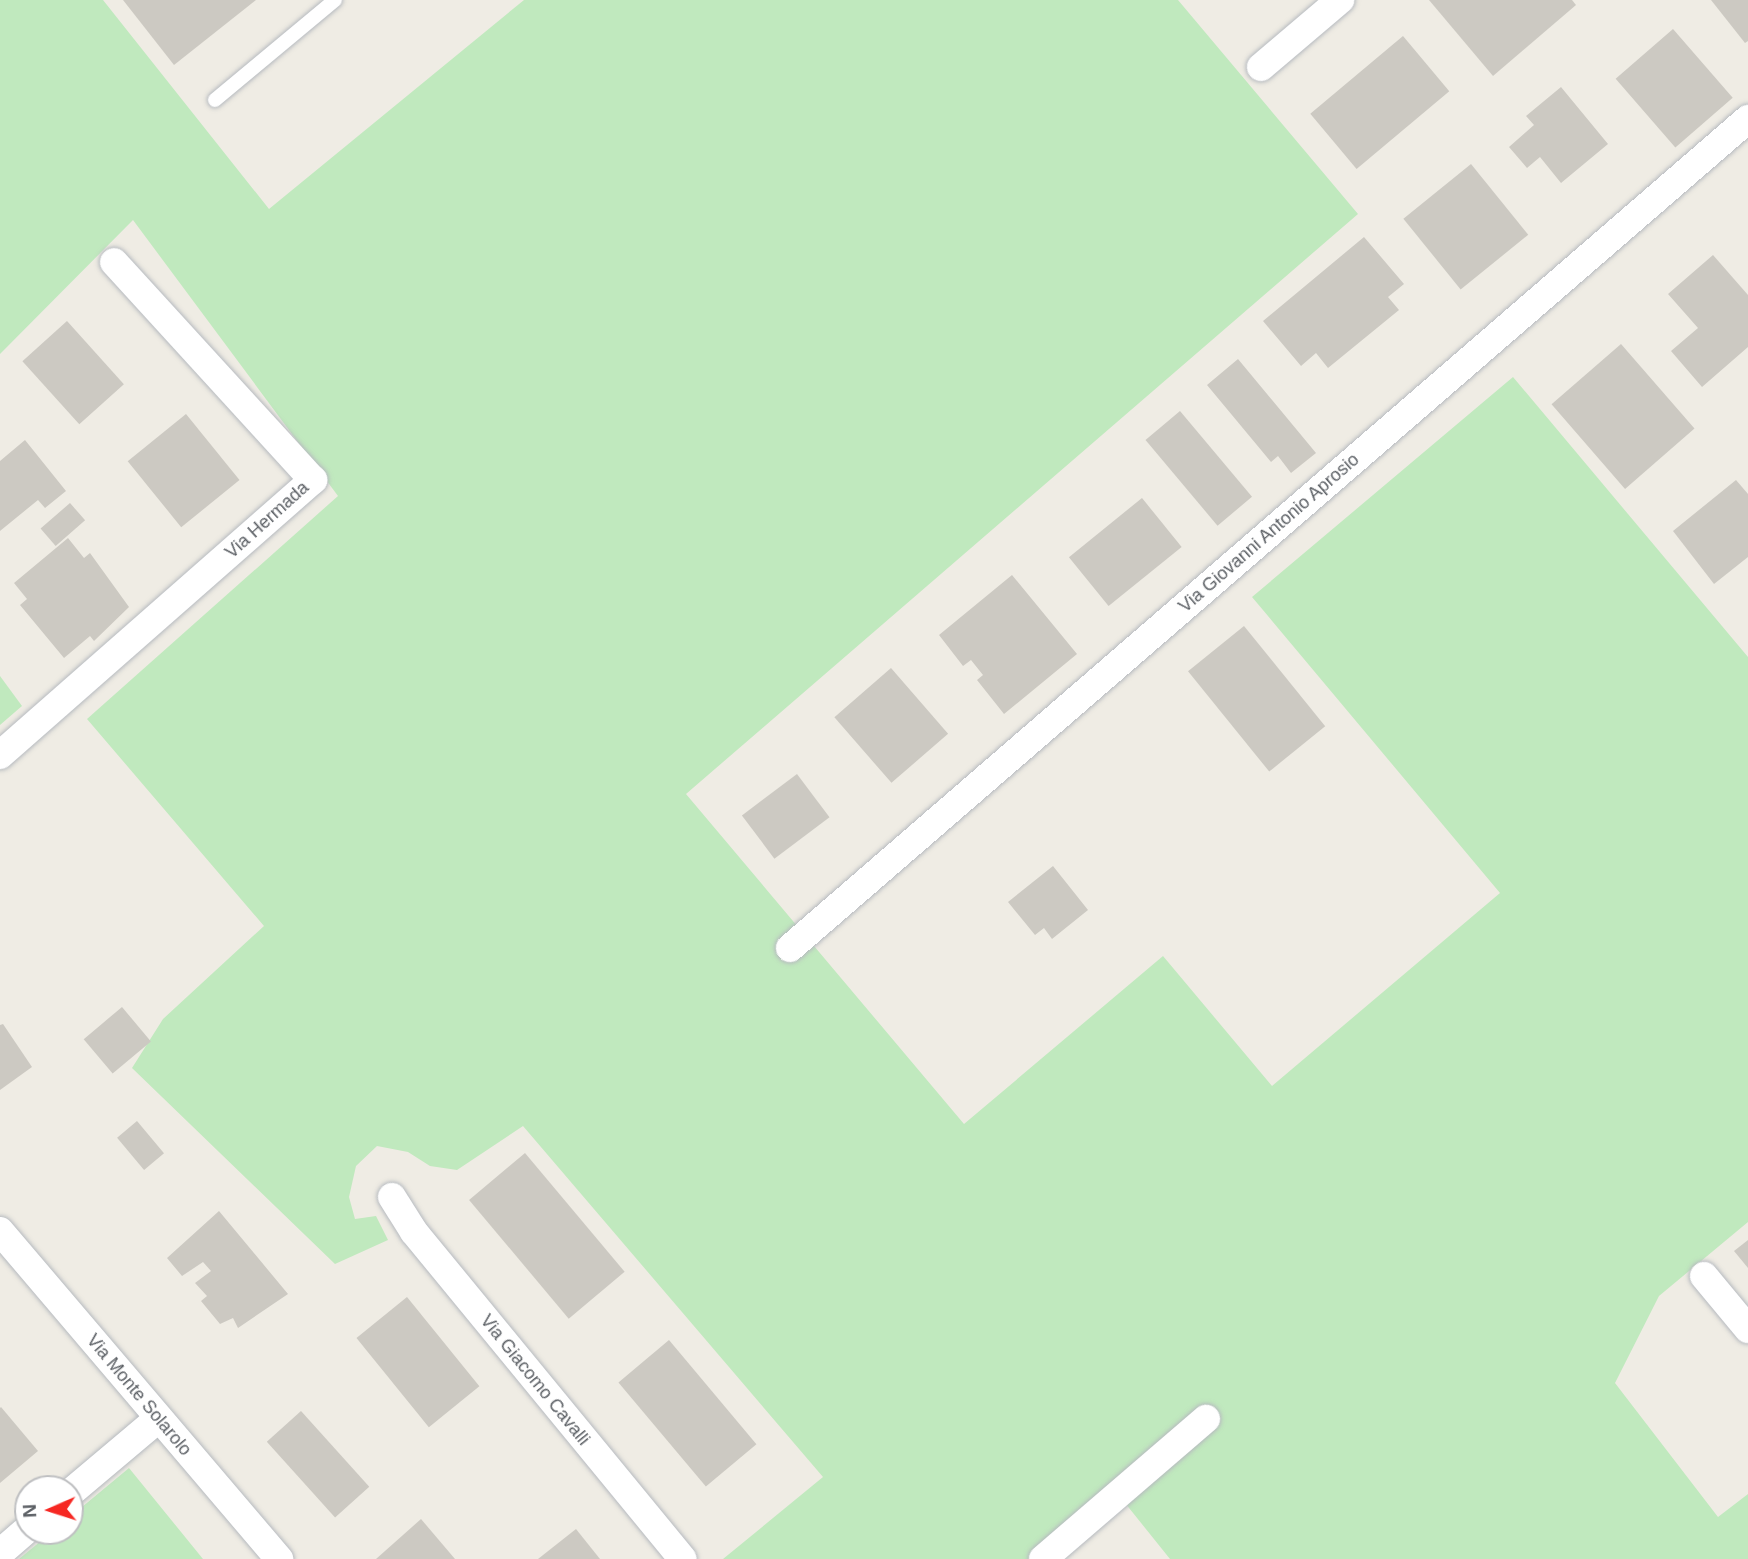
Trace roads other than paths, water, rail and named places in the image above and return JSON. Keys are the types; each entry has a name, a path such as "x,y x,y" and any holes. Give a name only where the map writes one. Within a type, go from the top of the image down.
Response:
{"street":[{"path":"1261,67 1340,0"},
{"name":"Via Giovanni Antonio Aprosio","path":"790,947 1748,119"},
{"name":"Via Hermada","path":"0,755 313,480 114,262"},
{"name":"Via Giacomo Cavalli","path":"392,1197 414,1232 683,1559"},
{"name":"Via Monte Solarolo","path":"0,1231 279,1559"},
{"path":"1704,1276 1748,1329"},
{"path":"84,1481 159,1418"},
{"path":"1043,1559 1206,1419"},
{"path":"0,1553 14,1541"}],"lane":[{"path":"215,100 335,0"}]}
